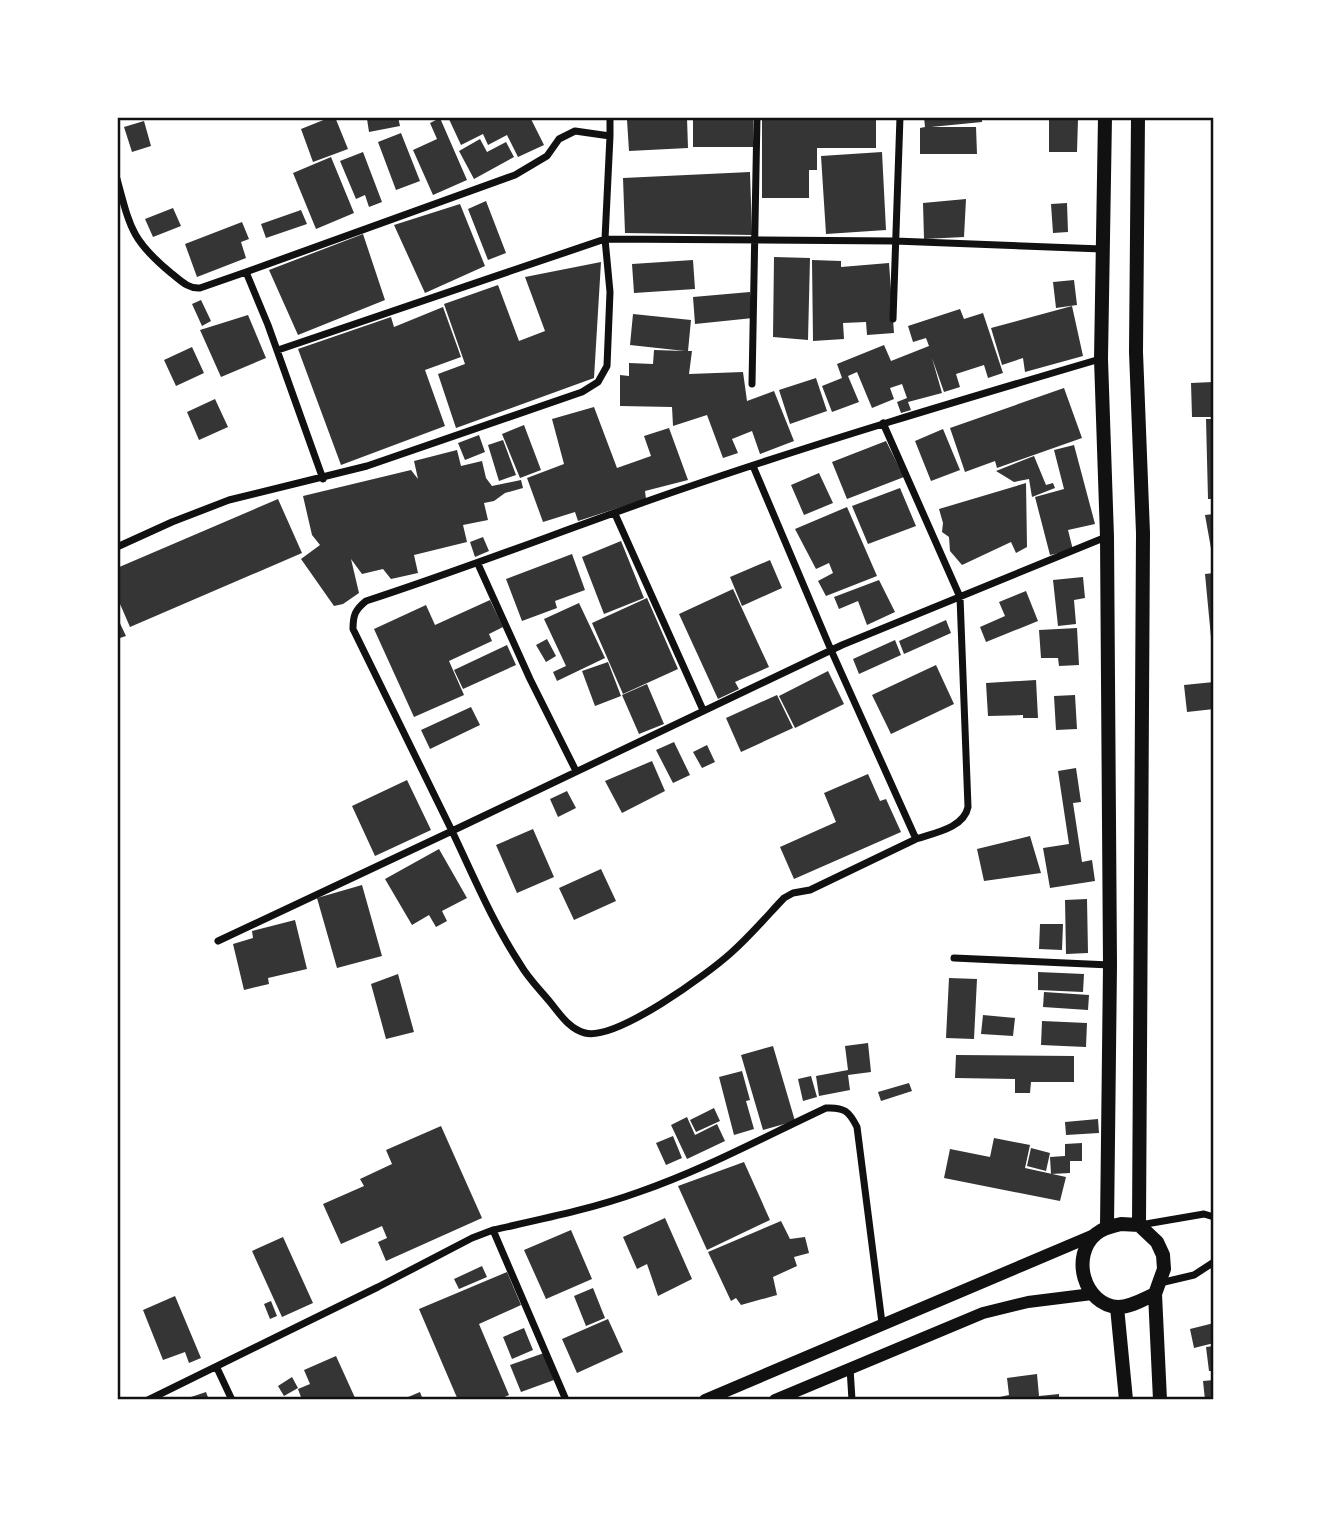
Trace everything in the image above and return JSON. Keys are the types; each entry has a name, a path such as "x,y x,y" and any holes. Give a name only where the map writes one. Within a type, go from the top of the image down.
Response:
{"main road":[{"path":"1100,1231 1110,965 1107,537 1101,359 1105,117"},
{"path":"1138,117 1136,340 1143,533 1139,1225"},
{"path":"1157,1288 1130,1305 1117,1307 1092,1294 1082,1272 1086,1246 1100,1231 1121,1224 1139,1225 1157,1242 1163,1255 1164,1269 1157,1288 1160,1400"},
{"path":"1117,1307 1126,1400"}],"street":[{"path":"117,547 229,500 367,466 582,392 598,382 607,366 610,292 605,239 610,117"},
{"path":"752,384 757,117"},
{"path":"893,319 900,117"},
{"path":"117,179 135,236 151,256 184,284 200,288 515,175 547,156 559,139 575,131 610,136"},
{"path":"278,350 605,239 895,241 1102,249"},
{"path":"246,272 278,350 323,479"},
{"path":"883,423 960,597 968,807 966,816 957,824 916,839 810,890 793,892 732,953 680,991 659,1005 605,1032 583,1033 570,1026 520,966 498,925 353,629 356,609 366,601 753,466 883,423 1101,359"},
{"path":"753,466 831,650 916,839"},
{"path":"615,514 704,710"},
{"path":"218,941 831,650 1107,537"},
{"path":"478,564 530,680 576,771"},
{"path":"954,958 1110,965"},
{"path":"148,1400 217,1368 472,1238 493,1230 597,1206 636,1194 668,1182 826,1108 841,1107 851,1114 857,1127 882,1323"},
{"path":"1139,1225 1203,1214 1214,1217"},
{"path":"493,1230 566,1400"},
{"path":"705,1400 1100,1231"},
{"path":"1157,1288 1194,1275 1214,1262"},
{"path":"775,1400 983,1313 1028,1302 1092,1294"},
{"path":"217,1368 232,1400"},
{"path":"850,1368 852,1400"}],"building":[{"path":"335,117 348,149 313,162 301,129"},
{"path":"398,117 400,126 369,132 367,119"},
{"path":"448,117 530,117 544,145 518,157 507,135 488,145 483,134 461,145"},
{"path":"693,117 753,117 753,147 693,147"},
{"path":"762,117 876,117 876,148 817,148 817,170 809,170 809,198 762,198"},
{"path":"924,117 982,117 982,122 931,127 976,127 977,154 920,154 920,128 925,127"},
{"path":"440,118 467,180 433,195 413,150 437,139 430,123"},
{"path":"687,118 688,148 629,151 627,120"},
{"path":"1078,119 1077,152 1049,152 1049,120"},
{"path":"144,121 151,146 132,152 124,127"},
{"path":"401,133 420,181 396,190 378,142"},
{"path":"480,139 487,152 506,142 514,157 474,179 459,151"},
{"path":"363,152 382,202 369,207 365,195 356,199 340,161"},
{"path":"882,152 886,230 826,234 821,156"},
{"path":"331,157 354,213 316,229 293,173"},
{"path":"750,172 752,235 625,233 623,178"},
{"path":"966,199 964,237 924,239 923,203"},
{"path":"486,201 506,253 488,260 468,209"},
{"path":"1067,203 1068,232 1053,233 1051,204"},
{"path":"460,204 485,266 425,293 394,225"},
{"path":"173,208 181,226 153,237 145,219"},
{"path":"301,210 307,224 266,238 261,224"},
{"path":"242,222 249,239 241,242 246,258 197,277 185,244"},
{"path":"363,234 385,300 298,335 269,270"},
{"path":"774,257 810,258 808,340 773,337"},
{"path":"693,260 695,289 634,293 632,264"},
{"path":"812,260 841,261 841,267 889,263 894,333 867,335 866,322 843,323 844,339 813,341"},
{"path":"601,262 594,378 456,428 438,374 465,364 444,304 498,285 519,341 545,331 525,277"},
{"path":"1074,280 1077,305 1056,308 1053,282"},
{"path":"750,292 753,318 695,324 693,297"},
{"path":"201,300 211,321 202,326 192,304"},
{"path":"1072,306 1083,356 1025,372 1023,358 1002,365 991,328"},
{"path":"443,307 461,357 425,370 445,426 341,465 298,349 391,317 394,327"},
{"path":"960,309 964,319 983,313 1003,373 988,378 984,365 956,374 960,387 944,392 932,358 942,393 908,402 911,410 901,413 897,402 907,398 902,384 890,388 894,399 872,408 857,372 848,376 859,402 832,412 822,386 842,378 837,364 884,345 891,361 929,346 926,338 913,342 908,326"},
{"path":"633,314 691,320 688,351 692,351 689,374 743,372 747,401 774,391 794,441 760,454 752,431 732,439 738,453 723,458 707,415 673,426 672,407 620,406 620,375 629,376 629,363 653,364 654,350 685,351 630,345"},
{"path":"248,315 266,358 221,377 200,330"},
{"path":"192,347 204,373 176,386 164,360"},
{"path":"816,378 827,411 790,424 779,390"},
{"path":"1213,382 1214,417 1192,417 1191,383"},
{"path":"1064,388 1082,438 997,468 995,461 965,472 950,428"},
{"path":"215,399 228,427 199,440 187,412"},
{"path":"594,407 617,468 651,456 644,436 669,428 688,480 645,491 646,499 578,521 575,512 543,522 527,478 564,464 552,419"},
{"path":"1206,419 1214,419 1214,499 1208,499"},
{"path":"524,425 541,470 520,478 502,434"},
{"path":"943,429 960,470 931,481 915,441"},
{"path":"479,435 485,452 465,460 458,443"},
{"path":"503,440 516,475 499,481 488,445"},
{"path":"886,441 904,477 847,499 832,462"},
{"path":"1074,445 1095,524 1068,530 1073,550 1050,555 1035,497 1064,489 1054,450"},
{"path":"457,450 461,466 482,461 486,478 492,486 521,480 523,488 484,503 488,520 463,525 467,542 414,555 418,573 391,579 383,569 362,574 351,559 359,593 343,604 334,606 301,559 320,545 312,535 303,496 411,470 418,479 414,461"},
{"path":"1034,456 1046,485 1053,483 1055,488 1032,497 1029,479 1014,482 996,471"},
{"path":"819,473 833,503 804,515 791,485"},
{"path":"1026,483 1027,547 1016,553 1011,542 962,565 950,551 949,537 942,532 943,523 939,509"},
{"path":"900,488 916,526 868,544 852,506"},
{"path":"278,499 302,553 130,627 117,597 117,568"},
{"path":"847,507 877,576 826,596 818,581 833,573 829,563 816,569 795,529"},
{"path":"1214,514 1214,554 1212,554 1205,515"},
{"path":"483,537 489,551 475,557 470,542"},
{"path":"621,541 644,598 604,614 582,557"},
{"path":"572,554 585,590 555,601 557,608 522,621 506,579"},
{"path":"770,560 782,588 742,606 730,577"},
{"path":"1214,573 1214,648 1212,648 1205,574"},
{"path":"1083,577 1085,598 1074,600 1076,624 1058,626 1053,580"},
{"path":"879,580 895,612 867,625 858,601 839,609 834,597"},
{"path":"733,589 769,667 735,682 739,689 718,699 679,614"},
{"path":"1026,591 1038,621 986,642 980,627 1005,616 999,602"},
{"path":"647,598 678,669 623,694 592,623"},
{"path":"490,600 503,627 489,634 492,641 449,661 464,695 414,717 374,629 426,605 435,625"},
{"path":"579,603 605,658 557,681 553,672 566,666 544,619"},
{"path":"117,617 126,636 117,639"},
{"path":"946,620 951,633 904,654 899,641"},
{"path":"1077,628 1079,665 1059,666 1058,658 1041,658 1039,630"},
{"path":"547,639 556,656 546,662 536,645"},
{"path":"895,640 901,655 859,674 853,659"},
{"path":"507,645 516,665 463,689 454,670"},
{"path":"608,662 621,696 595,706 582,671"},
{"path":"936,665 954,704 891,734 872,695"},
{"path":"828,671 844,704 795,728 779,696"},
{"path":"1036,680 1038,718 1023,718 1023,715 988,716 986,683"},
{"path":"1214,682 1214,709 1187,712 1184,685"},
{"path":"647,684 664,724 639,734 622,695"},
{"path":"777,695 793,728 741,752 726,718"},
{"path":"1075,695 1077,729 1056,730 1054,696"},
{"path":"471,707 480,725 430,749 421,730"},
{"path":"674,742 690,775 673,783 656,750"},
{"path":"707,745 715,762 702,768 693,752"},
{"path":"652,761 665,791 622,813 605,781"},
{"path":"1076,768 1081,802 1073,803 1082,862 1092,860 1095,881 1050,888 1043,848 1069,844 1058,771"},
{"path":"868,774 880,801 886,799 901,832 794,879 780,847 836,822 824,793"},
{"path":"407,780 431,830 375,856 352,806"},
{"path":"567,791 576,808 558,817 550,799"},
{"path":"533,829 554,877 517,893 496,845"},
{"path":"1030,836 1041,873 984,881 977,849"},
{"path":"439,849 467,898 442,911 447,921 436,927 429,915 412,925 385,879"},
{"path":"601,869 616,901 574,920 559,888"},
{"path":"362,885 382,956 337,968 317,898"},
{"path":"1087,899 1088,953 1066,954 1065,900"},
{"path":"295,920 307,969 268,978 269,984 244,990 233,944 253,938 252,931"},
{"path":"1040,924 1063,924 1062,950 1039,949"},
{"path":"1038,972 1084,974 1083,992 1038,990"},
{"path":"398,974 414,1032 386,1039 371,984"},
{"path":"949,978 977,979 974,1039 946,1038"},
{"path":"1044,992 1089,995 1088,1010 1043,1007"},
{"path":"983,1015 1015,1018 1013,1036 981,1034"},
{"path":"1042,1021 1087,1023 1086,1047 1041,1045"},
{"path":"868,1043 871,1072 848,1075 850,1090 819,1096 816,1076 848,1070 845,1046"},
{"path":"773,1046 795,1121 763,1130 741,1055"},
{"path":"956,1055 1074,1056 1074,1082 1031,1082 1030,1093 1015,1093 1015,1079 955,1078"},
{"path":"742,1071 750,1100 746,1101 754,1129 734,1135 719,1077"},
{"path":"811,1076 817,1097 803,1101 798,1079"},
{"path":"909,1083 912,1091 881,1101 878,1092"},
{"path":"714,1108 720,1121 696,1132 690,1120"},
{"path":"687,1117 695,1135 717,1124 725,1141 687,1159 671,1125"},
{"path":"1098,1119 1099,1133 1066,1135 1065,1122"},
{"path":"441,1126 482,1218 386,1261 378,1242 387,1238 382,1226 341,1244 323,1204 364,1186 360,1179 392,1164 386,1150"},
{"path":"673,1136 682,1158 666,1165 656,1143"},
{"path":"994,1138 1030,1145 1025,1168 1066,1177 1060,1201 944,1178 950,1149 990,1157"},
{"path":"1082,1143 1082,1161 1070,1161 1070,1173 1051,1174 1050,1157 1065,1156 1065,1144"},
{"path":"1031,1148 1050,1153 1046,1171 1027,1166"},
{"path":"744,1162 770,1220 707,1250 678,1186"},
{"path":"665,1218 692,1279 658,1296 647,1264 637,1269 623,1237"},
{"path":"781,1221 790,1239 805,1237 809,1253 794,1257 797,1266 773,1277 777,1295 741,1305 736,1298 731,1301 708,1252"},
{"path":"571,1230 592,1279 546,1299 524,1250"},
{"path":"283,1237 313,1303 282,1317 252,1251"},
{"path":"482,1266 487,1277 459,1289 454,1279"},
{"path":"507,1272 521,1305 479,1324 509,1395 498,1400 458,1400 419,1309"},
{"path":"593,1288 605,1318 586,1326 574,1296"},
{"path":"175,1296 201,1358 189,1363 185,1352 163,1360 143,1310"},
{"path":"271,1301 277,1316 270,1319 264,1304"},
{"path":"608,1319 623,1352 577,1373 562,1339"},
{"path":"1214,1323 1214,1343 1194,1348 1190,1329"},
{"path":"524,1328 533,1350 512,1359 503,1337"},
{"path":"1214,1346 1214,1371 1209,1371 1206,1347"},
{"path":"544,1353 554,1380 521,1392 510,1365"},
{"path":"336,1356 356,1400 302,1400 298,1389 310,1384 304,1370"},
{"path":"1037,1374 1039,1396 1059,1394 1059,1400 986,1400 1009,1395 1007,1378"},
{"path":"292,1377 298,1388 284,1396 278,1386"},
{"path":"1214,1380 1214,1400 1205,1400 1203,1381"},
{"path":"206,1392 209,1400 192,1400 191,1397"},
{"path":"420,1392 423,1400 401,1400"}]}
